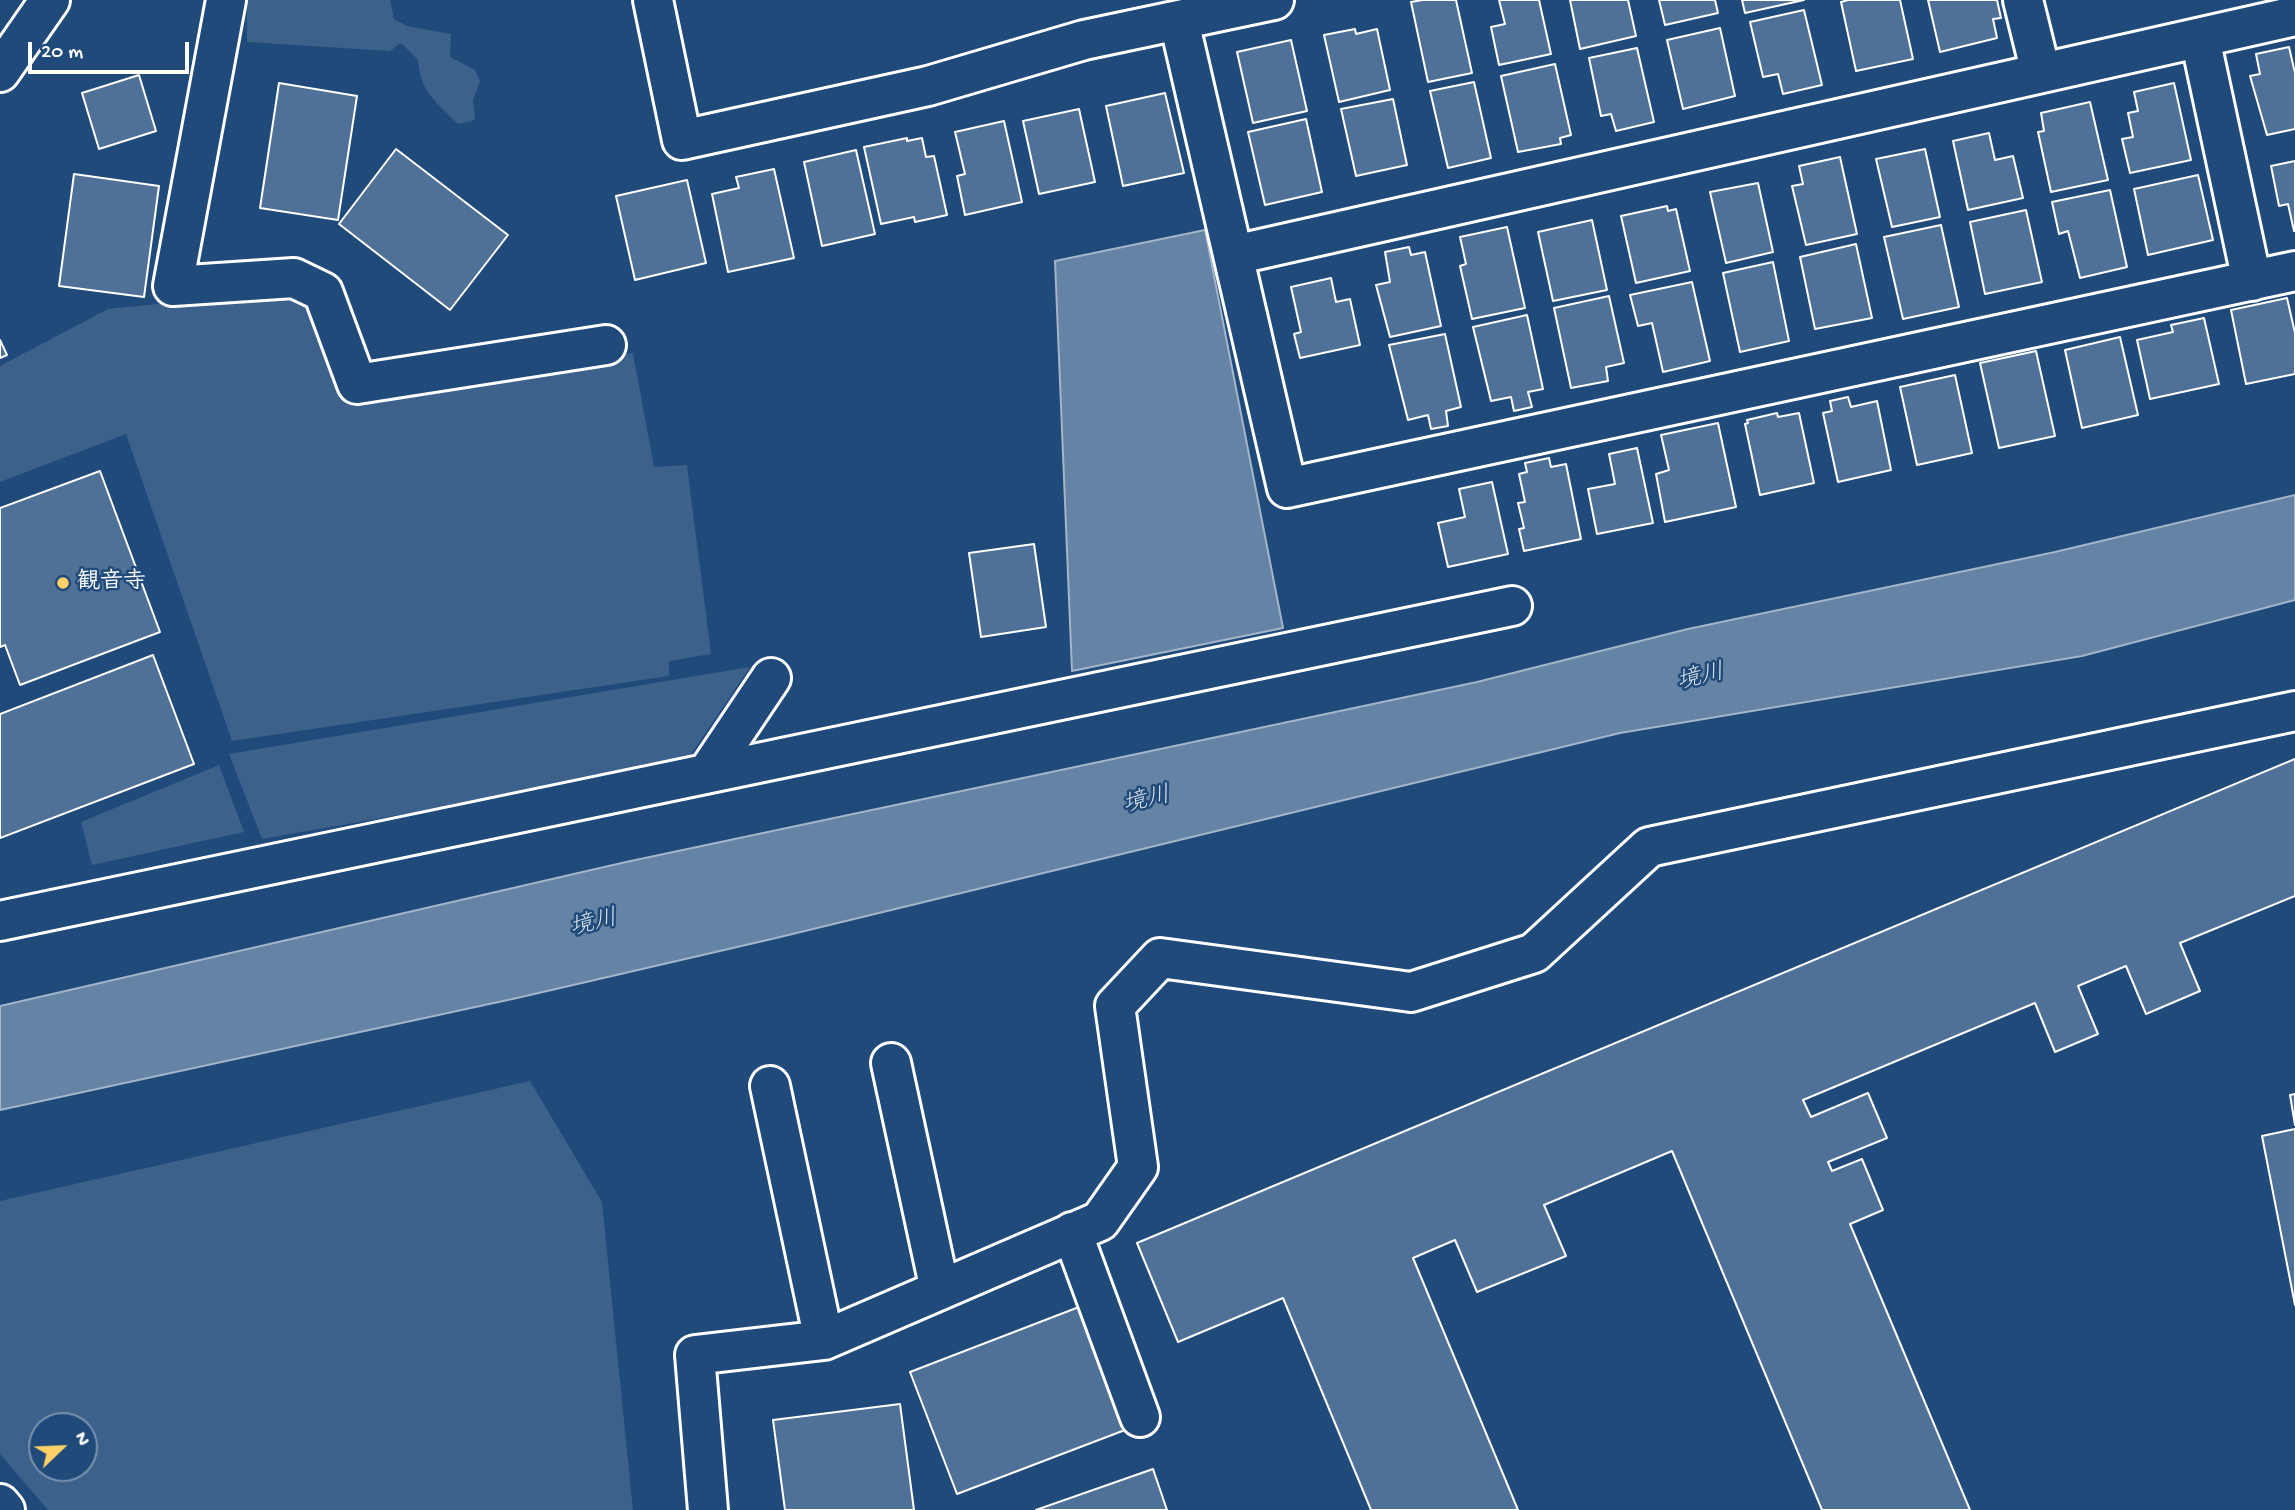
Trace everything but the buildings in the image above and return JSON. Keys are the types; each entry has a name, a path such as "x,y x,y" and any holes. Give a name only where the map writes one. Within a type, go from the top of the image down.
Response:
{"street":[{"path":"0,72 50,0"},
{"path":"226,0 173,286 293,278 323,292 357,384 606,345"},
{"path":"653,0 682,140 928,86 1084,40 1274,0"},
{"path":"2023,0 2041,74"},
{"path":"1234,255 2295,16"},
{"path":"1179,21 1287,488 2295,271"},
{"path":"2200,38 2252,281"},
{"path":"0,921 1511,606"},
{"path":"708,772 771,678"},
{"path":"708,1510 695,1356 824,1340 1100,1221 1138,1167 1115,1006 1160,958 1411,992 1534,953 1649,846 2295,710"},
{"path":"891,1063 940,1290"},
{"path":"770,1086 824,1340"},
{"path":"1072,1233 1140,1417"},
{"path":"0,1504 5,1510"}],"shaded area":[{"path":"247,0 390,0 394,19 407,26 451,34 450,57 475,70 480,81 473,100 475,120 458,124 437,103 422,81 418,60 401,43 390,51 247,42"},
{"path":"284,291 321,300 357,391 633,353 654,467 687,465 711,654 669,661 669,676 232,741 126,434 0,482 0,366 108,309"},
{"path":"750,667 684,765 262,839 229,754"},
{"path":"219,765 244,832 92,865 81,822"},
{"path":"530,1081 602,1202 633,1510 48,1510 0,1454 0,1201"}],"water":[{"path":"1205,230 1283,628 1072,671 1055,261"},
{"name":"境川","path":"2295,495 2295,600 2082,656 1620,733 776,938 517,998 0,1110 0,1006 626,862 1477,682 1688,629 2055,552"}],"place":[{"name":"観音寺","path":"63,583"}]}
